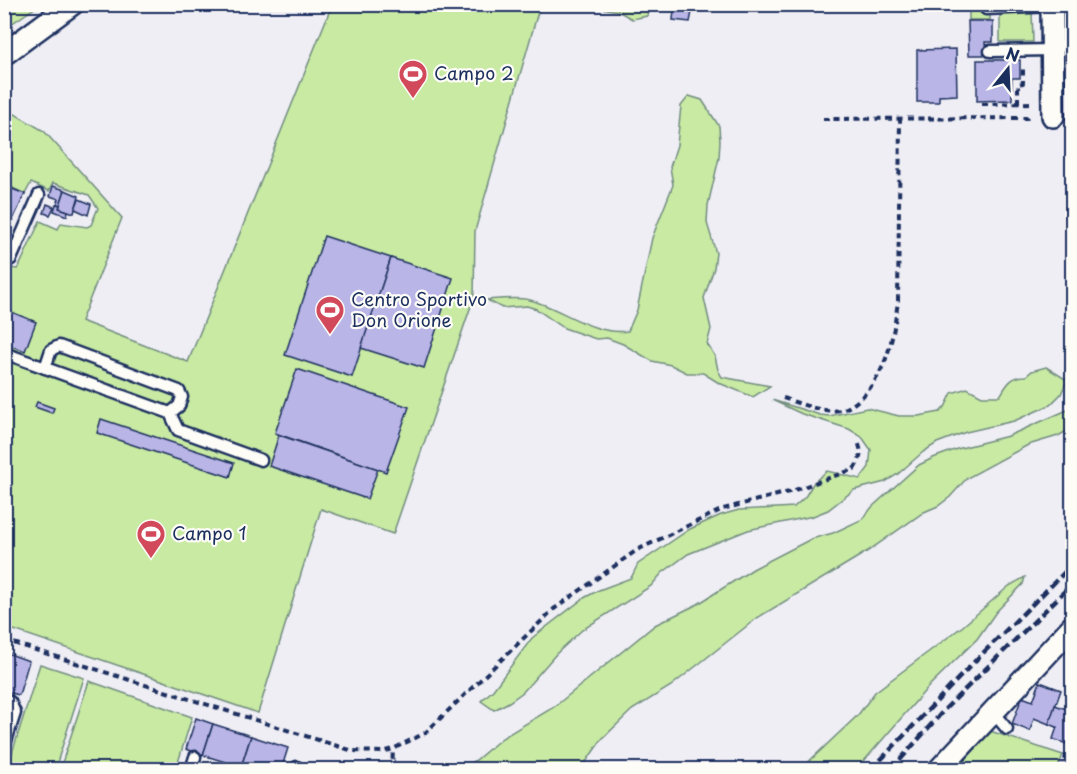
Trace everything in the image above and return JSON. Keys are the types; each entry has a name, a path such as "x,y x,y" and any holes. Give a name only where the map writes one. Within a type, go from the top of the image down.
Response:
{"street":[{"path":"4,54 72,4"},
{"path":"1052,5 1059,47 1053,109"},
{"path":"939,770 1072,627"}],"lane":[{"path":"986,9 1052,5"},
{"path":"990,51 1023,51 1059,47"},
{"path":"4,263 11,260 39,195"},
{"path":"45,368 51,350 59,346 179,391 182,397 178,406 170,413"},
{"path":"4,353 170,413 178,430 261,460"},
{"path":"4,700 9,702 15,713 4,747"},
{"path":"992,711 1007,729"},
{"path":"191,770 195,758"}],"path":[{"path":"4,12 7,4"},
{"path":"1018,103 1018,84 1023,83 1023,51"},
{"path":"823,119 1051,118 1053,109 1018,103 982,104"},
{"path":"783,398 821,410 842,410 854,404 873,386 884,364 894,330 898,301 900,119"},
{"path":"4,640 353,752 383,752 424,733 554,609 637,550 723,509 789,492 854,469 860,461 862,449 857,440"},
{"path":"392,770 393,749"},
{"path":"1062,770 1066,757 1065,750"},
{"path":"213,770 216,761"}],"green space":[{"path":"9,4 39,5 5,28"},
{"name":"Centro Sportivo Don Orione","path":"332,5 540,5 475,231 474,297 393,534 321,509 258,713 5,627 5,270 7,268 18,269 40,221 58,229 61,223 87,227 91,225 98,208 89,195 53,183 49,191 31,183 25,194 7,185 5,188 5,108 44,131 122,218 81,321 188,362"},
{"path":"586,5 648,5 649,8 647,16 632,19 618,11"},
{"path":"969,5 990,5 990,20 969,20"},
{"path":"1032,10 1033,42 1000,42 1002,11"},
{"path":"689,96 702,100 719,126 719,158 708,205 707,223 716,253 714,268 704,298 711,329 707,344 715,356 722,377 770,386 753,397 719,383 703,373 687,373 671,365 652,361 623,344 607,338 596,339 564,328 536,309 527,306 502,308 487,300 514,298 530,300 602,329 628,331 637,310 652,238 673,185 670,167 677,145 681,106"},
{"path":"1046,367 1067,380 1061,394 1050,405 1014,421 966,432 937,443 885,482 854,490 828,510 813,516 748,530 688,554 662,573 651,586 582,630 556,654 523,692 509,702 494,710 481,701 493,690 532,638 584,598 631,578 638,564 690,529 721,515 739,510 794,507 805,497 814,482 827,471 860,479 869,467 871,450 862,437 849,429 802,414 772,400 829,416 867,408 899,416 919,416 940,412 952,393 967,388 982,396 1000,396 1013,379"},
{"path":"1072,408 1072,428 1058,436 1028,445 967,478 950,497 938,506 924,512 868,551 757,618 671,686 632,710 602,739 581,769 458,769 476,760 502,738 554,707 655,625 698,604 753,569 811,539 833,533 863,519 872,507 919,465 957,449 1008,436"},
{"path":"1025,577 1023,584 996,612 977,639 930,685 857,769 801,769 858,715 875,692 963,626 1009,586"},
{"path":"40,664 84,678 55,769 7,769"},
{"path":"89,681 192,717 176,769 60,769"},
{"path":"990,731 1063,755 1057,769 959,770 954,768"}],"building":[{"path":"847,4 890,4 890,8 847,7"},
{"path":"940,4 967,4 967,10 940,10"},
{"path":"674,10 692,12 690,22 673,20"},
{"path":"968,21 993,21 993,42 985,42 986,55 969,55"},
{"path":"956,49 957,95 939,96 939,102 917,102 917,50"},
{"path":"977,60 1020,60 1020,78 1012,78 1012,100 977,101"},
{"path":"53,186 65,190 60,205 57,204 59,199 50,196"},
{"path":"7,187 25,194 4,239 4,192"},
{"path":"65,190 79,196 74,213 59,208"},
{"path":"79,199 91,204 88,215 75,209"},
{"path":"47,204 54,207 50,215 44,213"},
{"path":"56,204 60,205 59,208 68,211 67,216 54,211"},
{"path":"324,236 391,258 352,377 285,355"},
{"path":"391,258 453,278 424,368 361,348"},
{"path":"4,309 36,322 25,351 4,343"},
{"path":"297,369 409,407 386,472 275,433"},
{"path":"37,402 54,408 52,413 35,407"},
{"path":"101,419 234,463 230,477 97,433"},
{"path":"279,435 378,469 367,499 269,466"},
{"path":"4,652 29,661 19,695 4,691"},
{"path":"1040,682 1061,690 1049,724 1034,718 1030,731 1012,724 1022,697 1033,701"},
{"path":"1055,705 1072,711 1072,746 1053,739 1057,727 1049,724"},
{"path":"196,718 213,724 203,755 186,749"},
{"path":"213,724 251,736 241,767 203,755"},
{"path":"251,736 288,748 281,770 249,770 241,767"}],"railway":[{"path":"871,770 975,661 1072,565"},
{"path":"891,770 945,709 1072,584"}],"place":[{"name":"Campo 2","path":"413,100"},
{"name":"Centro Sportivo Don Orione","path":"330,336"},
{"name":"Campo 1","path":"151,560"}]}
